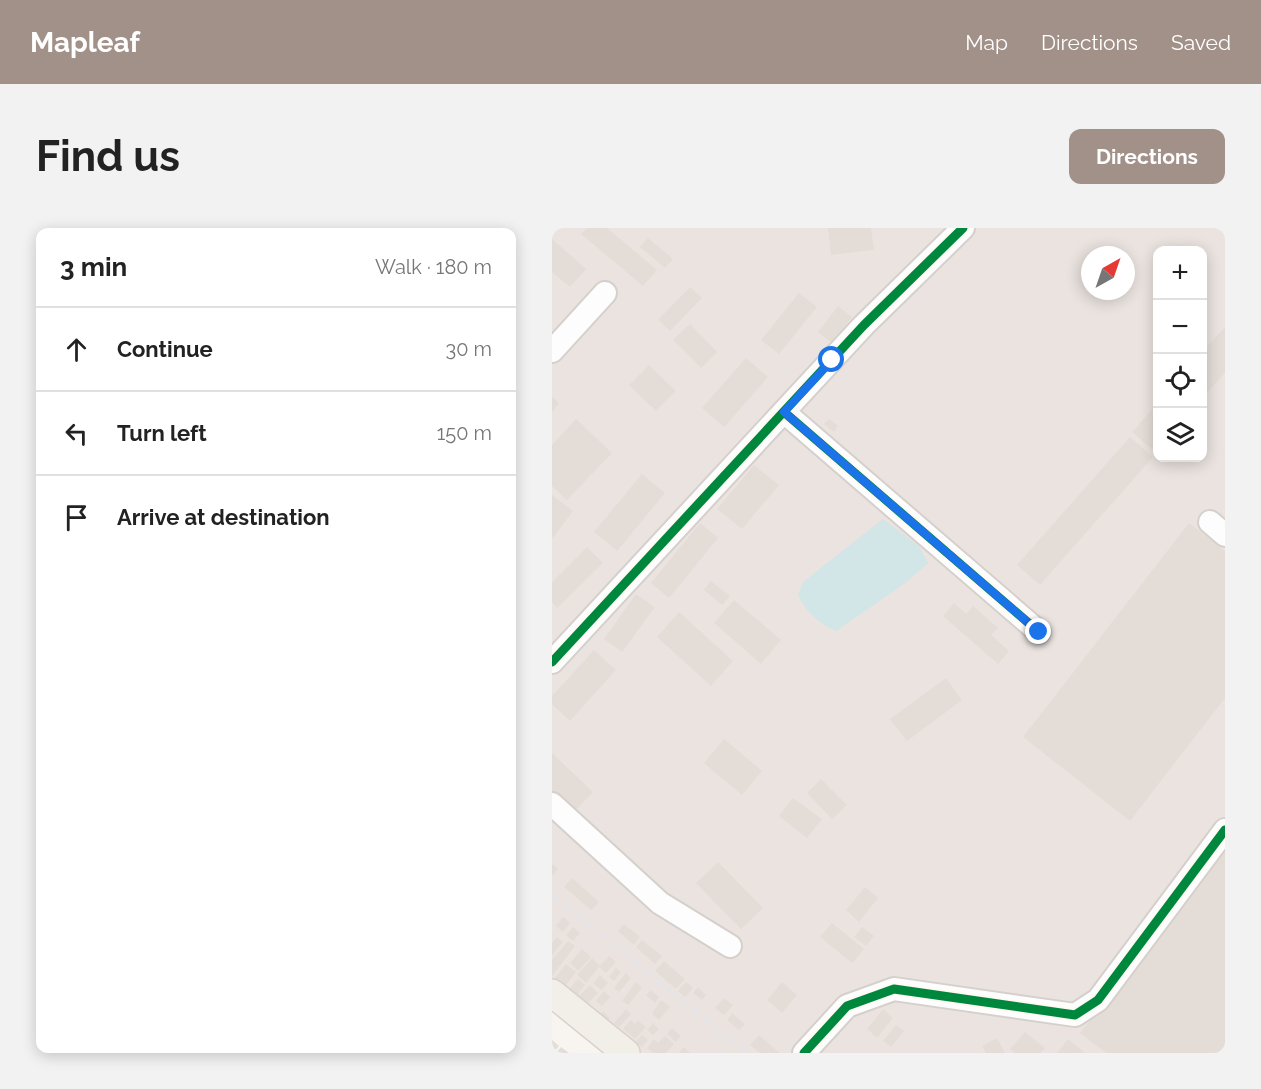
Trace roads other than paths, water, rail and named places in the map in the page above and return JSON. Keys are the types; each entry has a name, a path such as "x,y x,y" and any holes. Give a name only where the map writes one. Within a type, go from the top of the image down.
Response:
{"main road":[{"path":"552,993 626,1053"},
{"path":"552,1011 605,1053"}],"street":[{"path":"552,662 864,325 963,228"},
{"path":"552,351 604,293"},
{"path":"784,412 1039,632"},
{"path":"552,804 660,903 730,946"},
{"path":"804,1053 847,1006 894,989 1075,1015 1098,1000 1225,830"}],"railway":[{"path":"552,895 747,1053"}]}
